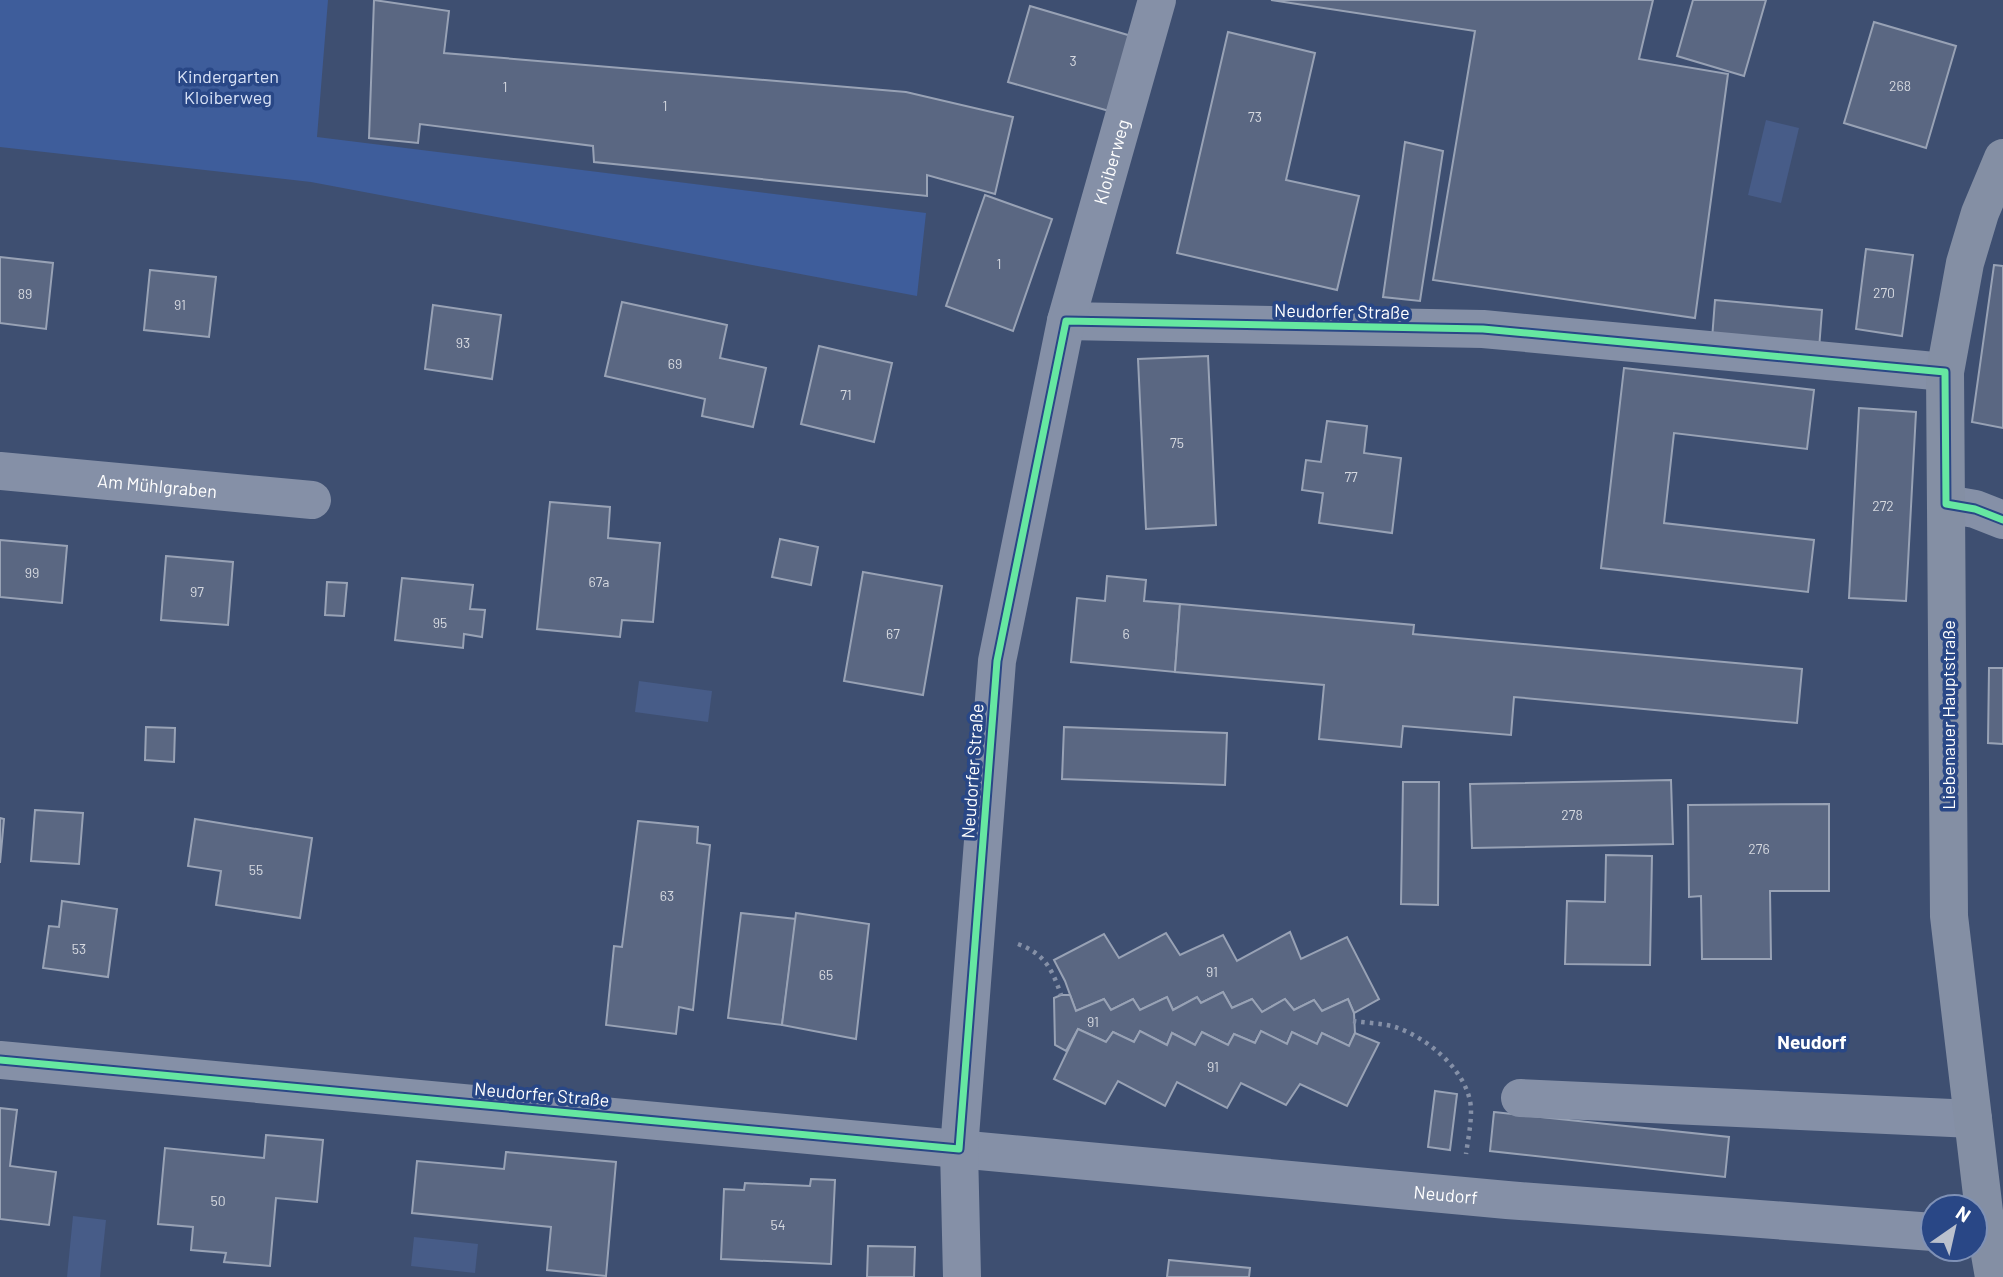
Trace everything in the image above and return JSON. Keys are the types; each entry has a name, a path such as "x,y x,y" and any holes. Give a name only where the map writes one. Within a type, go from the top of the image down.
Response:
{"main road":[{"name":"Liebenauer Hauptstraße","path":"1978,1193 1973,1119 1949,916 1945,372 1965,263 1980,213 2003,158"}],"street":[{"name":"Kloiberweg","path":"1066,321 1157,0"},
{"name":"Neudorfer Straße","path":"962,1277 959,1149 997,661 1066,321 1483,329 1945,372"},
{"name":"Am Mühlgraben","path":"0,471 312,500"},
{"path":"1946,504 1975,509 2003,520"},
{"name":"Neudorfer Straße","path":"0,1059 959,1149"},
{"path":"1520,1098 1973,1119"},
{"name":"Neudorf","path":"959,1149 1507,1200 1919,1231"}],"path":[{"path":"1010,940 1033,949 1049,966 1061,995"},
{"path":"1353,1021 1394,1027 1417,1038 1440,1055 1464,1082 1471,1109 1466,1157"}],"green space":[{"name":"Kindergarten Kloiberweg","path":"0,0 328,0 317,137 926,213 917,296 311,182 0,147"}],"shaded area":[{"path":"1766,120 1799,128 1781,203 1748,195"},
{"path":"639,681 712,691 708,722 635,712"},
{"path":"73,1216 106,1220 100,1277 67,1277"},
{"path":"414,1237 478,1244 475,1273 411,1266"}],"building":[{"path":"374,0 449,11 444,53 906,92 1013,117 995,194 927,175 927,196 594,162 593,146 420,124 418,143 369,138"},
{"path":"1271,0 1653,0 1639,59 1728,74 1695,318 1433,280 1475,31"},
{"path":"1693,0 1766,0 1744,76 1677,56"},
{"path":"1030,6 1138,38 1116,113 1008,82"},
{"path":"1874,22 1956,46 1926,148 1844,123"},
{"path":"1228,32 1315,53 1286,180 1359,196 1337,290 1177,253"},
{"path":"1405,142 1443,151 1420,301 1383,297"},
{"path":"985,195 1052,219 1013,331 946,306"},
{"path":"1866,249 1913,255 1902,336 1856,329"},
{"path":"0,257 53,263 46,329 0,323"},
{"path":"1994,265 2003,266 2003,428 1972,422"},
{"path":"150,270 216,277 209,337 144,330"},
{"path":"1715,300 1822,310 1819,349 1712,339"},
{"path":"622,302 727,325 720,358 766,368 753,427 702,416 705,399 605,376"},
{"path":"433,305 501,315 492,379 425,369"},
{"path":"819,346 892,363 874,442 801,424"},
{"path":"1208,356 1216,525 1146,529 1138,359"},
{"path":"1624,368 1814,390 1807,449 1674,433 1664,523 1814,540 1808,592 1601,568"},
{"path":"1859,408 1916,412 1906,601 1849,598"},
{"path":"1327,421 1367,426 1364,453 1401,458 1392,533 1319,523 1323,493 1302,490 1306,460 1321,462"},
{"path":"550,502 610,507 608,538 660,543 653,622 622,620 620,637 537,629"},
{"path":"780,539 818,547 811,585 772,577"},
{"path":"0,540 67,546 62,603 0,597"},
{"path":"166,556 233,562 228,625 161,620"},
{"path":"863,572 942,586 923,695 844,681"},
{"path":"1107,576 1146,580 1144,601 1180,604 1175,672 1071,662 1077,598 1105,601"},
{"path":"402,578 473,585 470,609 485,610 482,637 464,634 463,648 395,640"},
{"path":"327,582 347,583 344,616 325,615"},
{"path":"1180,604 1414,625 1413,634 1802,669 1797,723 1514,697 1511,735 1403,726 1401,747 1319,739 1324,685 1175,672"},
{"path":"1989,668 2003,668 2003,744 1988,743"},
{"path":"146,727 175,728 174,762 145,760"},
{"path":"1064,727 1227,733 1225,785 1062,779"},
{"path":"1671,780 1673,844 1472,848 1470,784"},
{"path":"1403,782 1439,782 1438,905 1401,904"},
{"path":"1829,804 1829,891 1770,891 1771,959 1702,959 1701,896 1689,897 1688,805"},
{"path":"35,810 83,813 79,864 31,861"},
{"path":"0,818 4,819 0,863"},
{"path":"195,819 312,838 300,918 216,905 221,871 188,866"},
{"path":"638,821 698,827 697,843 710,845 693,1010 679,1007 676,1034 606,1025 614,946 622,947"},
{"path":"1606,855 1652,856 1650,965 1565,964 1567,901 1605,902"},
{"path":"62,901 117,909 108,977 43,968 49,926 59,927"},
{"path":"741,913 796,919 782,1025 728,1018"},
{"path":"796,913 869,924 856,1039 782,1025"},
{"path":"1290,932 1301,959 1347,937 1379,999 1354,1013 1348,999 1322,1011 1314,1000 1294,1010 1285,999 1262,1012 1252,999 1232,1008 1223,992 1201,1003 1197,997 1173,1010 1167,997 1140,1010 1133,999 1111,1010 1104,999 1076,1011 1054,960 1104,934 1119,958 1166,933 1180,955 1223,935 1237,961"},
{"path":"1223,992 1232,1008 1252,999 1262,1012 1285,999 1294,1010 1314,1000 1322,1011 1348,999 1354,1013 1355,1033 1349,1046 1322,1033 1317,1044 1292,1032 1287,1044 1261,1031 1255,1043 1234,1034 1228,1045 1202,1032 1195,1045 1172,1033 1167,1045 1140,1031 1134,1042 1113,1032 1106,1042 1078,1029 1066,1051 1055,1045 1054,998 1061,995 1070,995 1076,1011 1104,999 1111,1010 1133,999 1140,1010 1167,997 1173,1010 1197,997 1201,1003"},
{"path":"1078,1029 1106,1042 1113,1032 1134,1042 1140,1031 1167,1045 1172,1033 1195,1045 1202,1032 1228,1045 1234,1034 1255,1043 1261,1031 1287,1044 1292,1032 1317,1044 1322,1033 1349,1046 1355,1033 1379,1043 1347,1106 1300,1084 1286,1105 1241,1083 1227,1108 1177,1082 1165,1106 1118,1081 1105,1104 1054,1079"},
{"path":"1435,1091 1457,1094 1450,1150 1428,1147"},
{"path":"0,1108 17,1110 10,1166 56,1172 49,1225 0,1219"},
{"path":"1494,1112 1729,1137 1725,1177 1490,1151"},
{"path":"266,1135 323,1140 317,1202 276,1198 270,1266 224,1262 226,1253 191,1250 193,1227 158,1224 165,1148 264,1158"},
{"path":"506,1152 616,1162 606,1276 547,1270 551,1227 412,1213 417,1161 504,1169"},
{"path":"811,1179 835,1180 831,1264 721,1259 724,1189 744,1190 745,1183 810,1186"},
{"path":"868,1246 915,1247 914,1277 867,1277"},
{"path":"1169,1260 1250,1268 1249,1277 1167,1277"}],"cycle path":[{"path":"0,1060 959,1149 997,661 1066,321 1483,329 1945,372 1946,504 1975,509 2003,520"}],"district":[{"name":"Neudorf","path":"1812,1041"}]}
